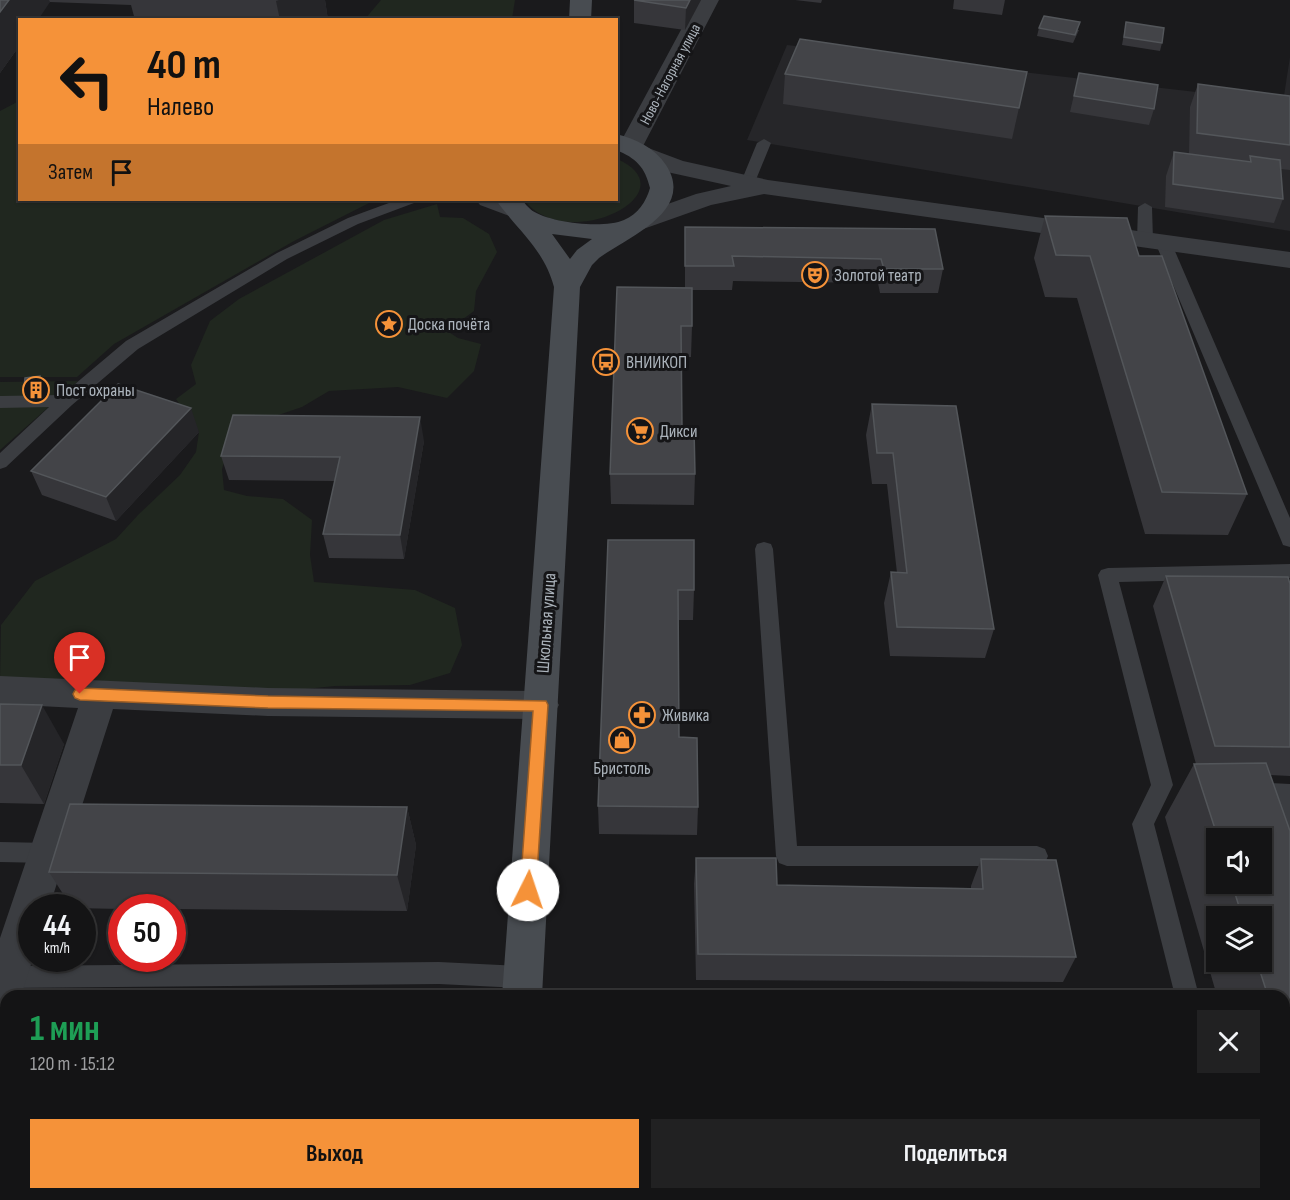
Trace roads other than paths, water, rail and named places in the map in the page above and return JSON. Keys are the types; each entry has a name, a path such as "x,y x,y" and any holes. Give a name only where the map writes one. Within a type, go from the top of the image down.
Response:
{"main road":[{"path":"580,18 581,0"},
{"path":"567,287 590,252 635,224 657,205 662,182 651,161 625,145"},
{"path":"518,210 538,224 566,231 606,231 635,224"},
{"path":"518,210 557,260 567,287"},
{"name":"Школьная улица","path":"522,986 567,287"}],"street":[{"name":"Ново-Нагорная улица","path":"625,145 646,120 708,0"},
{"path":"625,145 676,167 758,184 1290,260"},
{"path":"635,224 705,199 758,184"},
{"path":"492,201 518,210"},
{"path":"0,690 280,702 541,705"},
{"path":"4,987 100,695"}],"lane":[{"path":"758,184 764,143"},
{"path":"0,463 66,401 132,345 272,262 352,221 406,201"},
{"path":"1145,207 1154,241 1290,540"},
{"path":"0,402 66,401"},
{"path":"764,549 787,856 1037,855"},
{"path":"1184,990 1143,824 1162,785 1108,575 1290,571"},
{"path":"1162,785 1186,786"},
{"path":"1233,790 1285,793 1290,821"},
{"path":"0,852 48,853"},
{"path":"4,987 439,973 522,986"}],"place":[{"name":"Золотой театр","path":"815,275"},
{"name":"Доска почёта","path":"389,324"},
{"name":"ВНИИКОП","path":"606,362"},
{"name":"Пост охраны","path":"36,390"},
{"name":"Дикси","path":"640,431"},
{"name":"Живика","path":"642,715"},
{"name":"Бристоль","path":"622,740"}]}
